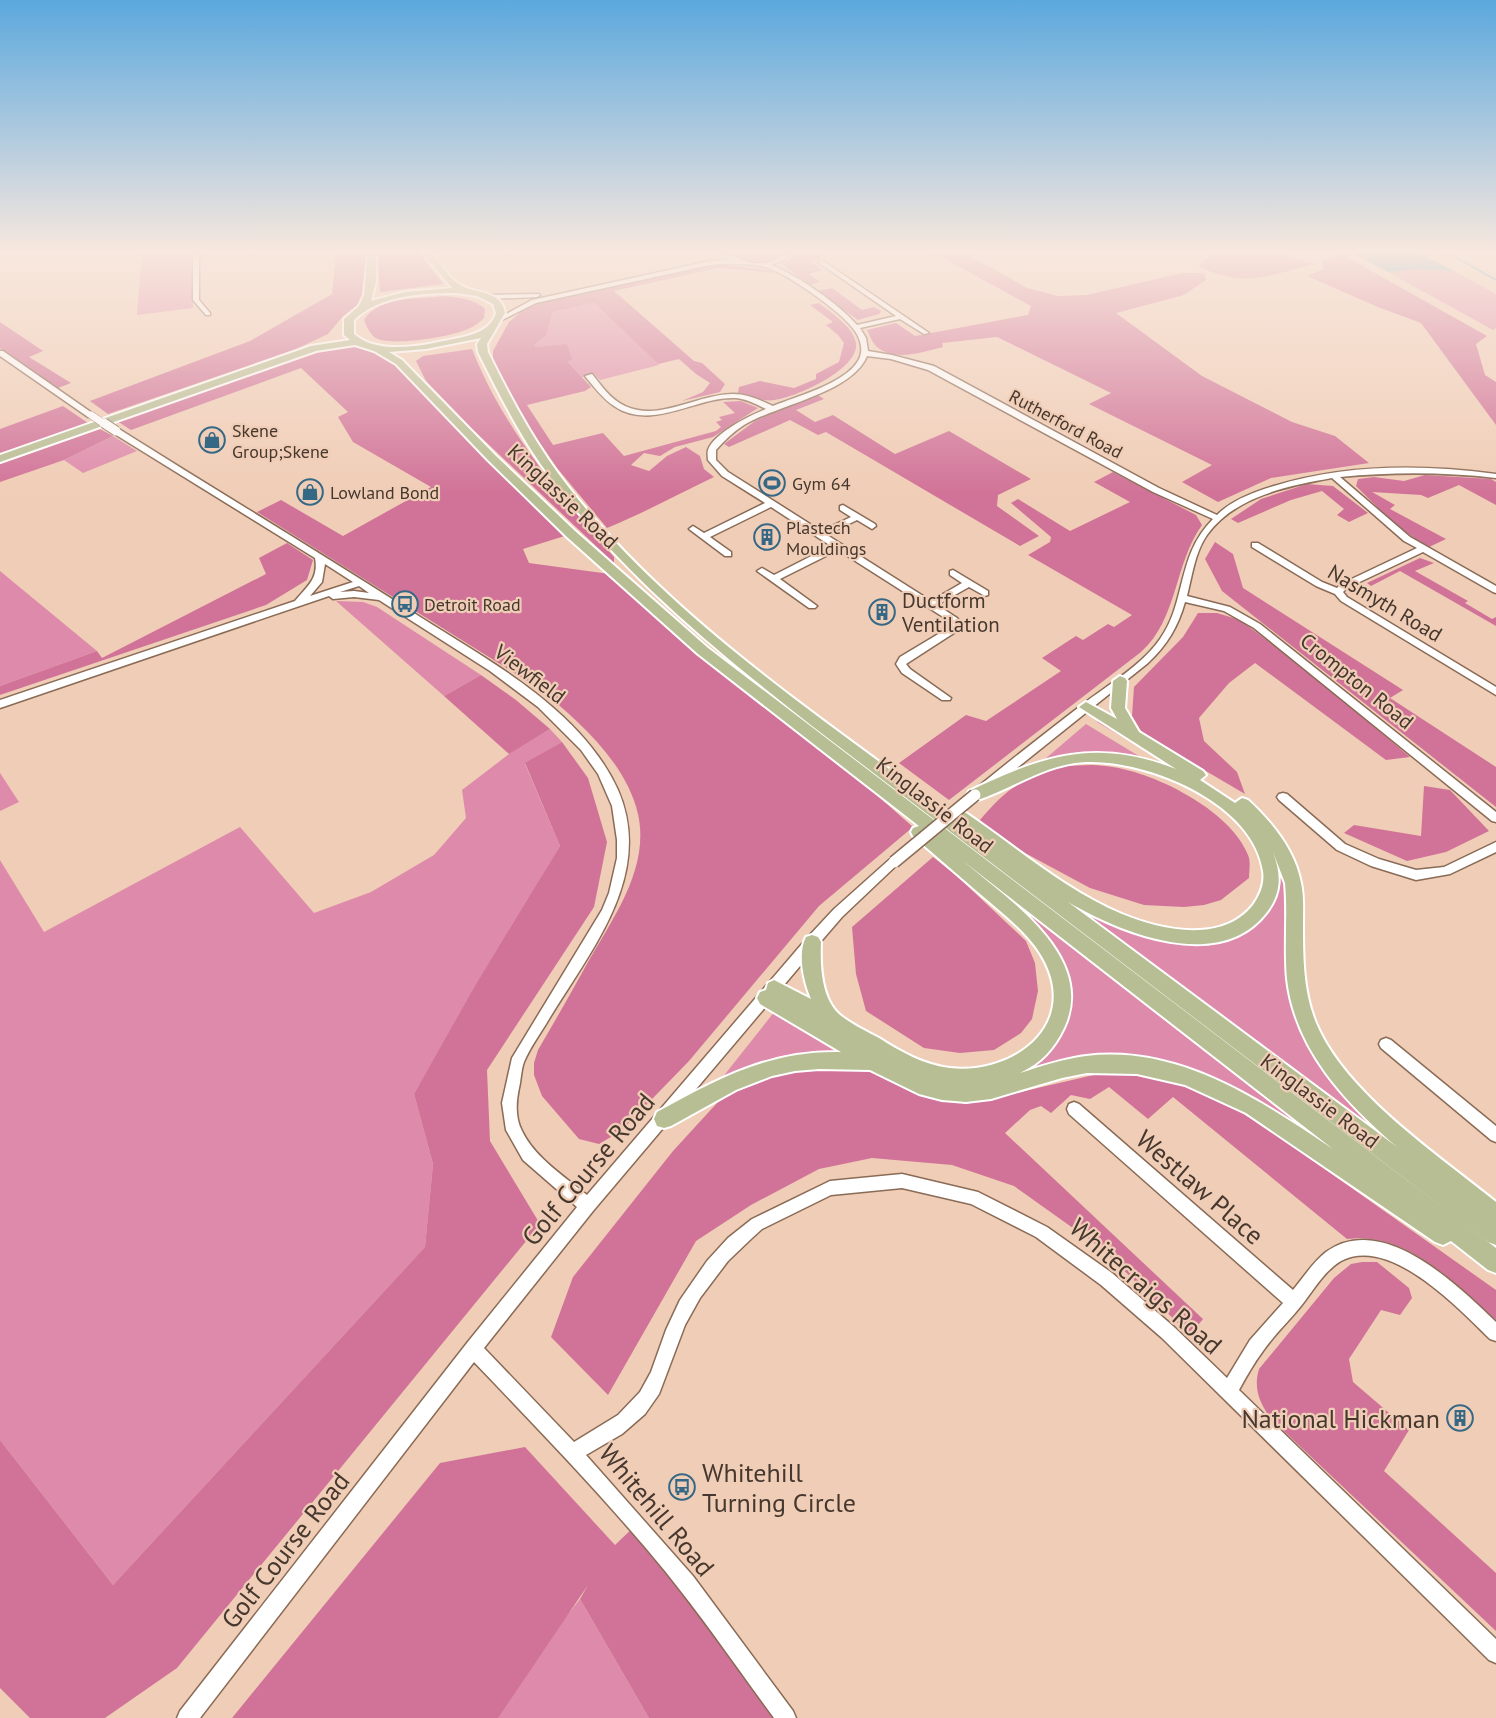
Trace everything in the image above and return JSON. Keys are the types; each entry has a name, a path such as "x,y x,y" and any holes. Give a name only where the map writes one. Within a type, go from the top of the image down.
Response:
{"main road":[{"path":"314,348 336,333"},
{"path":"345,333 359,342 377,348 394,350 423,348 468,338 478,333"},
{"name":"Kinglassie Road","path":"489,333 482,344 483,352 495,380 534,445 579,505 625,558 683,615 731,656 817,722 1496,1234"},
{"path":"0,459 314,348 359,342"},
{"name":"Kinglassie Road","path":"377,348 399,362 492,458 602,562 703,651 1496,1262"},
{"path":"1120,681 1118,708 1136,737"},
{"path":"817,722 965,820 1026,866 1078,898 1138,928 1185,938 1215,934 1246,923 1261,909 1272,881 1266,855 1247,824 1219,799 1082,711"},
{"path":"1082,711 1136,737 1224,791 1249,811 1271,837 1288,867 1294,889 1294,971 1297,991 1304,1018 1323,1054 1352,1091 1382,1120 1496,1215"},
{"path":"770,993 833,1020 905,1063 938,1075 955,1078 978,1077 1012,1067 1041,1048 1059,1019 1062,989 1052,956 1032,930 796,724"},
{"path":"975,795 1041,765 1088,757 1105,757 1142,764 1190,780"},
{"path":"812,942 810,968 813,980 824,1007 833,1020"},
{"path":"770,993 876,1063 926,1088 967,1093 1010,1085 1064,1069 1095,1065 1125,1064 1157,1068 1193,1077 1253,1107 1496,1270"},
{"path":"664,1119 717,1089 765,1067 811,1059 876,1063"}],"street":[{"path":"861,333 864,339 864,353 858,366 847,375 773,409 725,436 715,446 711,455 714,463 725,474 954,620 956,626 904,659 901,664 906,671 946,698"},
{"name":"Rutherford Road","path":"864,353 892,357 931,369 1156,490 1217,518"},
{"name":"Viewfield","path":"0,354 116,431 319,556 501,674 549,711 591,756 610,787 616,803 624,839 622,870 608,911 517,1062 509,1103 513,1130 528,1155 588,1206"},
{"path":"589,376 617,405 635,412 655,412 728,396 748,398 773,409"},
{"path":"1082,711 1120,681 1165,639 1199,542 1217,518 1242,501 1298,481 1332,475 1451,470 1496,476"},
{"path":"1332,475 1390,526 1422,549 1496,590"},
{"path":"703,537 771,504"},
{"path":"843,508 872,526"},
{"path":"821,535 857,517"},
{"path":"693,529 727,553 715,558"},
{"name":"Nasmyth Road","path":"1255,545 1319,584 1338,592 1344,599 1496,692"},
{"path":"774,579 838,546"},
{"path":"1338,592 1344,586 1422,549"},
{"path":"297,604 319,580 321,569 319,556"},
{"path":"762,571 813,606"},
{"path":"953,573 985,593"},
{"path":"0,704 359,583"},
{"path":"932,604 969,583"},
{"path":"308,600 354,594 382,597"},
{"name":"Crompton Road","path":"1181,598 1227,609 1257,626 1496,818"},
{"name":"Golf Course Road","path":"187,1718 473,1349 588,1206 812,942 838,913 894,862 1082,711"},
{"path":"1283,797 1341,847 1375,863 1416,875 1446,871 1496,847"},
{"path":"1386,1044 1496,1135"},
{"name":"Westlaw Place","path":"1074,1108 1294,1302"},
{"name":"Whitecraigs Road","path":"573,1452 610,1433 641,1406 659,1373 680,1317 703,1280 730,1247 756,1224 785,1206 817,1193 850,1184 882,1181 916,1183 961,1193 991,1204 1029,1223 1103,1277 1228,1392 1496,1653"},
{"path":"1228,1392 1252,1352 1321,1267 1348,1249 1377,1249 1403,1258 1421,1269 1496,1333"},
{"name":"Whitehill Road","path":"473,1349 573,1452 673,1566 786,1718"}],"shaded area":[{"path":"0,333 17,333 43,351 29,357 71,383 58,388 0,348"},
{"path":"264,333 329,333 294,350 108,414 90,401 250,341"},
{"path":"371,333 454,333 429,339 402,341 389,341 373,336"},
{"path":"503,333 547,333 534,344 535,347 567,344 572,359 568,362 591,387 585,391 527,405 553,445 603,433 624,456 716,431 721,427 716,422 722,420 719,417 735,413 723,402 741,401 758,408 713,437 675,447 660,456 644,453 631,465 649,471 667,456 686,447 700,456 704,469 714,477 607,528 557,468 527,424 503,382 493,359 493,351"},
{"path":"547,333 626,333 659,365 600,380 594,374 582,377 568,362 535,347 533,344"},
{"path":"626,333 662,333 694,361 702,363 725,384 720,392 682,401 703,392 710,383 679,359 658,364"},
{"path":"836,333 852,333 856,343 854,353 848,363 824,380 796,394 774,400 738,393 739,387 760,381 794,388 816,379 816,374 839,362 844,343"},
{"path":"868,333 911,333 915,336 930,333 1144,333 1202,376 1292,422 1335,436 1369,463 1271,478 1218,502 1182,482 1212,465 1089,404 1111,393 997,337 942,343 943,347 901,355 884,352 875,345"},
{"path":"1428,333 1482,333 1487,336 1476,344 1485,375 1496,382 1496,425"},
{"path":"359,342 384,351 571,534 523,549 529,563 617,575 796,724 913,827 819,906 689,1061 621,1131 599,1144 579,1139 542,1096 534,1075 534,1063 538,1050 618,910 634,873 639,854 638,814 623,777 598,743 568,713 537,687 257,512 281,500 343,536 431,487 353,442 338,417 348,412 301,368 131,430 117,421 304,353"},
{"path":"472,349 485,378 516,433 553,484 614,557 614,563 469,426 426,381 416,361 423,356"},
{"path":"816,394 824,399 796,410 815,422 833,415 895,454 949,431 1031,479 998,495 997,506 1039,536 1020,546 826,432 818,435 790,420 729,447 724,444 755,421"},
{"path":"63,406 88,423 0,456 0,429"},
{"path":"100,429 113,436 64,460 0,482 0,464"},
{"path":"113,436 137,451 83,473 64,460"},
{"path":"1113,472 1196,515 1202,525 1186,557 1162,624 1153,639 1141,652 949,800 899,763 966,715 986,721 1061,671 1042,658 1076,636 1083,640 1108,624 1114,627 1132,615 1028,555 1050,542 1051,537 1011,503 1018,499 1070,531 1130,502 1094,482"},
{"path":"1425,475 1491,479 1496,482 1496,505 1459,485 1428,498 1421,495 1372,492 1395,505 1390,509 1446,539 1427,548 1389,519 1356,486 1358,479 1374,477 1404,481"},
{"path":"1307,484 1333,486 1368,513 1349,522 1337,515 1344,509 1322,491 1291,500 1238,523 1231,519 1261,499"},
{"path":"1215,542 1233,554 1243,588 1403,690 1390,698 1496,767 1496,807 1222,591 1205,559"},
{"path":"287,543 313,560 307,580 266,605 0,695 0,686 97,651 102,658 266,574 259,558"},
{"path":"1420,558 1434,563 1415,571 1468,601 1465,603 1492,619 1496,617 1496,626 1400,571 1371,586 1367,583"},
{"path":"0,571 97,651 0,686"},
{"path":"336,601 363,602 377,607 481,675 444,696"},
{"path":"1198,613 1217,613 1240,620 1317,678 1410,757 1386,760 1255,663 1229,683 1199,718 1204,741 1237,772 1245,794 1143,734 1132,716 1134,687 1183,637"},
{"path":"481,675 516,700 550,729 509,754 444,696"},
{"path":"1098,720 1223,794 1267,837 1286,877 1301,1027 1445,1187 1039,883 1140,933 1245,930 1261,919 1267,910 1275,865 1209,788 1097,722"},
{"path":"1086,724 1147,761 1083,755 1045,759"},
{"path":"550,729 562,742 525,764 560,846 414,1094 433,1164 425,1247 113,1585 0,1440 0,860 44,932 240,827 314,913 371,892 434,855 466,818 462,790 513,751"},
{"path":"562,742 588,778 607,842 594,907 487,1070 490,1141 540,1224 177,1668 105,1718 30,1718 0,1688 0,1440 113,1585 425,1247 433,1164 414,1094 475,986 560,846 525,763"},
{"path":"1100,765 1124,769 1166,784 1187,795 1207,808 1239,838 1249,858 1249,878 1221,900 1204,905 1184,907 1144,905 1090,888 1025,853 979,821 998,800 1016,786 1036,775 1063,766"},
{"path":"0,773 19,802 0,811"},
{"path":"1424,786 1450,790 1489,831 1446,852 1407,861 1344,833 1354,825 1421,836"},
{"path":"933,857 957,876 1026,941 1035,963 1038,991 1032,1019 1021,1033 994,1050 960,1053 924,1048 866,1011 856,974 852,927"},
{"path":"993,881 1356,1162 1353,1166 1235,1088 1199,1072 1158,1062 971,1086 955,1083 1055,1041 1057,954 1045,936 988,885"},
{"path":"775,1011 843,1051 815,1051 776,1057 722,1078"},
{"path":"876,1063 981,1101 1098,1074 1124,1074 1181,1085 1233,1108 1261,1124 1496,1290 1496,1320 1447,1276 1410,1252 1390,1243 1369,1239 1347,1239 1173,1097 1148,1119 1109,1087 1090,1099 1071,1095 1051,1113 1041,1106 1030,1110 1005,1133 1203,1319 1190,1335 1101,1248 1014,1186 952,1165 872,1158 819,1169 751,1205 696,1241 608,1395 551,1337 573,1277 673,1151 717,1103 765,1067"},
{"path":"1377,1262 1409,1288 1412,1298 1400,1315 1381,1310 1349,1359 1353,1382 1409,1430 1384,1471 1496,1573 1496,1631 1271,1419 1259,1396 1257,1376 1259,1369 1334,1278 1351,1264"},
{"path":"525,1447 615,1545 637,1524 786,1718 649,1718 580,1599 588,1585 498,1718 232,1718 440,1463"},
{"path":"580,1599 649,1718 486,1718"}],"place":[{"name":"Skene Group;Skene","path":"212,440"},
{"name":"Gym 64","path":"772,483"},
{"name":"Lowland Bond","path":"310,492"},
{"name":"Plastech Mouldings","path":"767,537"},
{"name":"Detroit Road","path":"405,604"},
{"name":"Ductform Ventilation","path":"882,612"},
{"name":"National Hickman","path":"1460,1418"},
{"name":"Whitehill Turning Circle","path":"682,1487"}]}
